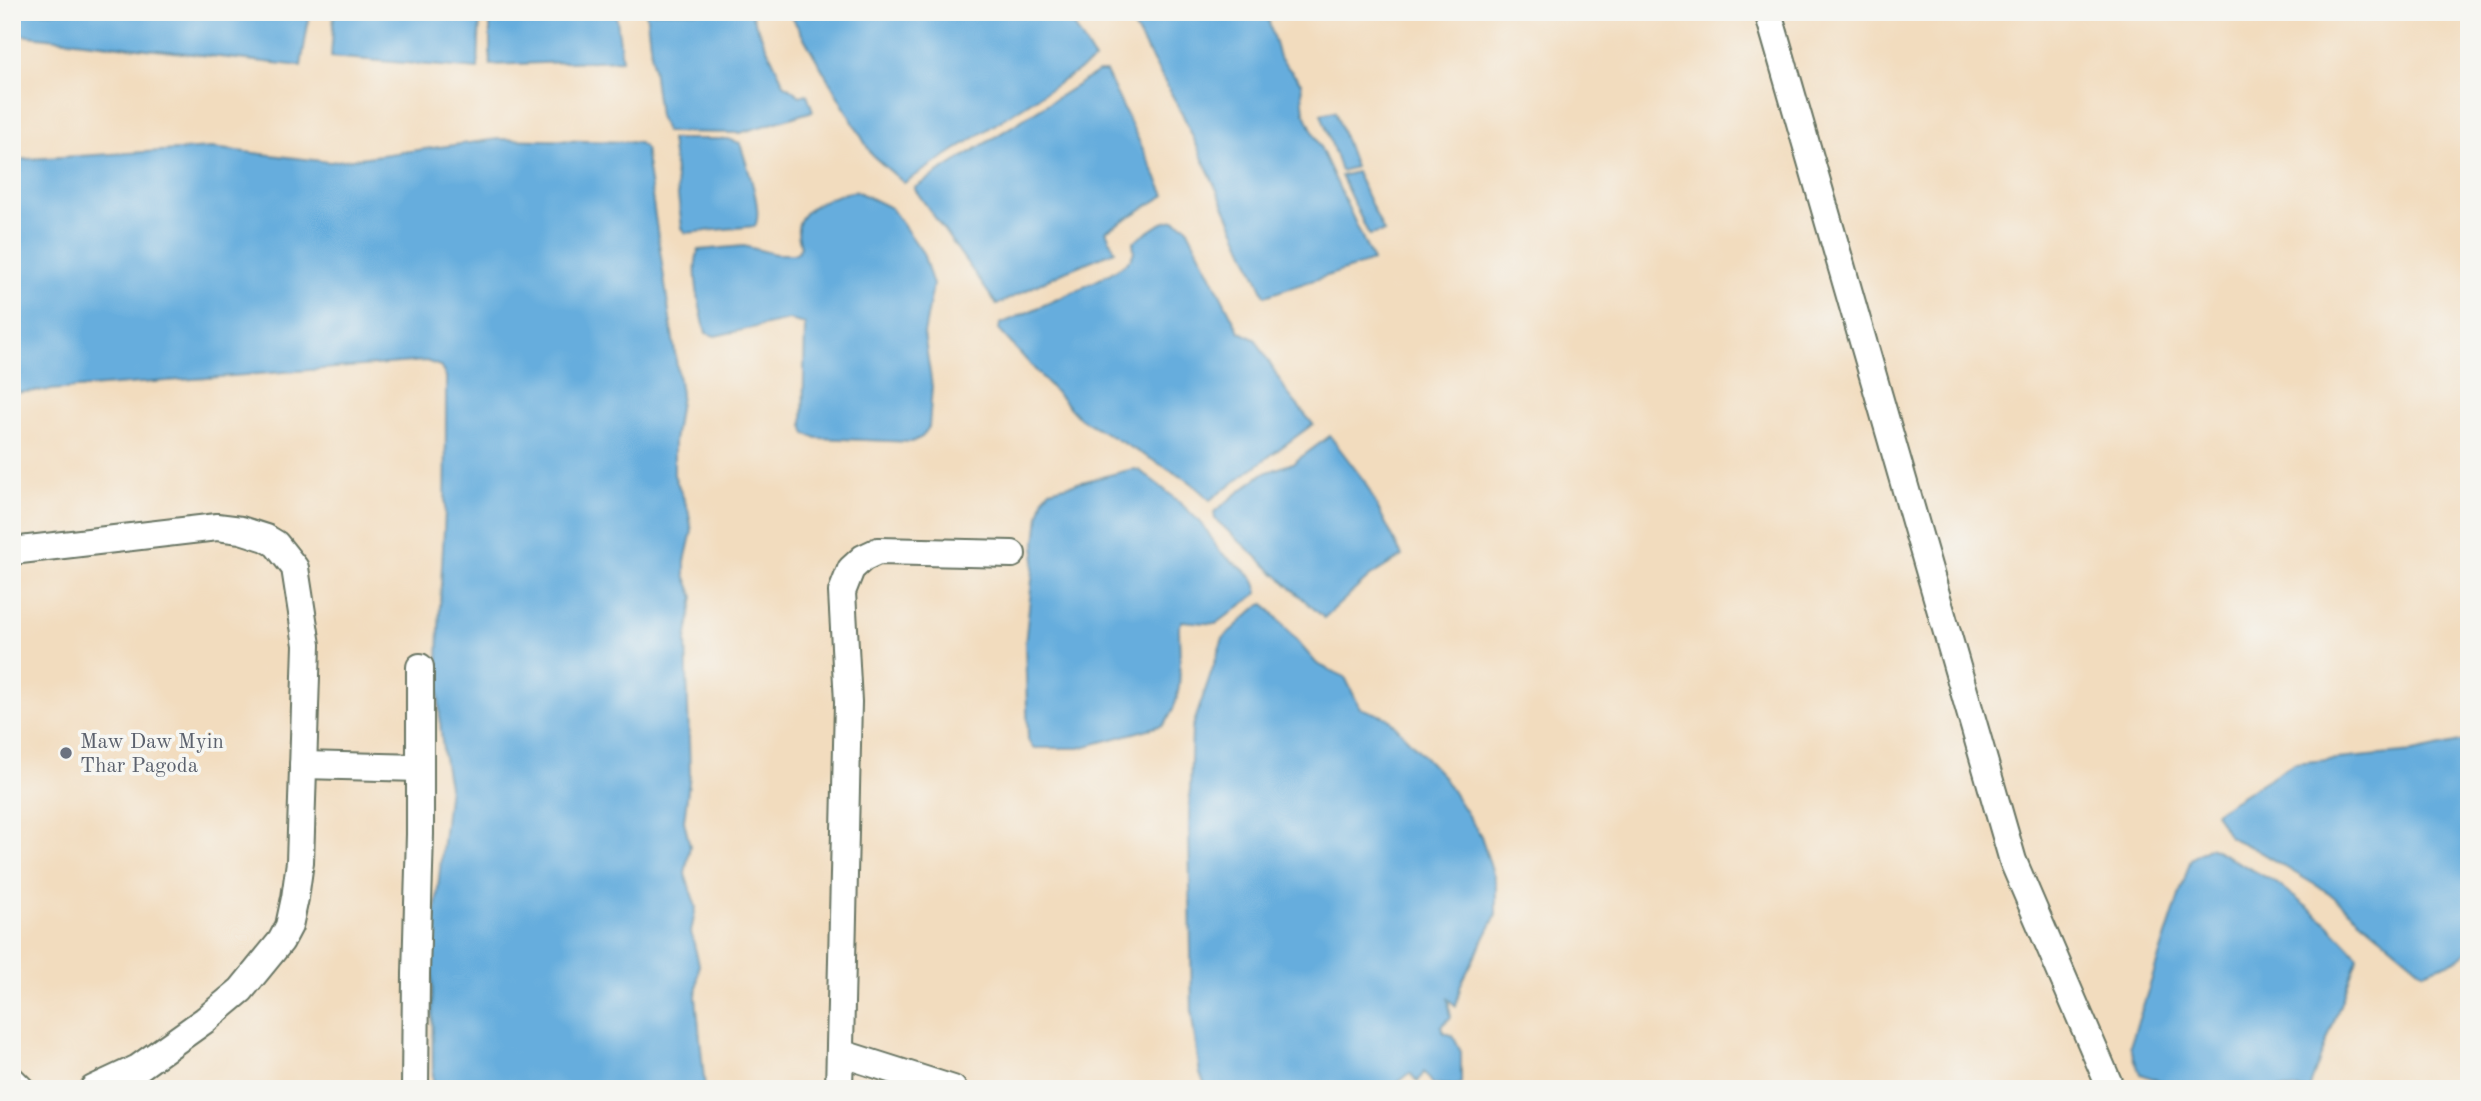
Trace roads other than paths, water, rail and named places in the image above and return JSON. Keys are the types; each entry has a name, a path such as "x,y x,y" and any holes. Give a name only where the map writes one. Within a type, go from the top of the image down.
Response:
{"street":[{"path":"1768,12 2012,861 2111,1089"},
{"path":"12,551 217,527 241,530 276,544 295,568 307,645 300,862 289,926 281,941 241,990 205,1020 138,1068 93,1089"},
{"path":"839,1089 848,702 842,592 851,569 863,558 878,551 1012,554"},
{"path":"415,1089 420,667"},
{"path":"303,765 420,768"},
{"path":"840,1053 953,1089"},
{"path":"12,1080 21,1089"}],"water":[{"path":"12,12 310,12 301,66 12,34"},
{"path":"334,12 480,12 478,69 331,57"},
{"path":"490,12 616,12 622,60 490,65"},
{"path":"646,12 750,12 784,84 800,96 807,94 813,111 740,133 666,132 659,116"},
{"path":"789,12 1066,12 1095,60 904,183 872,155"},
{"path":"1126,12 1266,12 1279,57 1301,83 1304,112 1373,261 1265,296 1182,113"},
{"path":"1098,72 1106,72 1165,195 1106,231 1115,251 1063,272 997,305 914,188"},
{"path":"1335,111 1355,167 1341,171 1321,114"},
{"path":"498,139 628,142 639,143 645,148 681,394 674,442 674,475 688,509 692,531 685,561 685,575 694,597 686,640 690,774 684,821 690,846 685,874 696,907 691,932 699,964 696,997 705,1089 433,1089 432,943 449,786 443,752 438,683 446,443 446,377 440,366 426,361 12,393 12,160 212,148 330,162"},
{"path":"671,139 728,139 740,143 756,197 755,226 686,233 682,228"},
{"path":"1356,172 1384,232 1369,235 1341,176"},
{"path":"856,191 891,208 923,253 933,285 924,334 932,386 929,427 922,437 912,442 817,438 806,434 803,425 805,324 789,320 715,336 706,333 697,291 696,268 699,250 744,246 775,254 796,254 801,247 798,229 805,214 820,202"},
{"path":"1174,220 1186,226 1239,331 1256,340 1288,394 1313,424 1210,500 1189,481 1078,417 999,330 1000,324 1109,274 1131,258 1133,242 1162,223"},
{"path":"1330,436 1365,482 1402,556 1369,577 1324,618 1215,519 1214,512 1262,474 1293,463"},
{"path":"1133,469 1148,476 1189,511 1219,550 1248,573 1258,593 1216,624 1182,621 1179,627 1178,692 1170,715 1163,725 1079,748 1033,748 1028,740 1025,644 1039,515 1044,497 1050,490"},
{"path":"1265,604 1317,664 1345,677 1360,708 1388,718 1442,775 1481,836 1496,884 1496,915 1461,984 1456,1006 1448,999 1451,1017 1441,1026 1443,1032 1453,1036 1461,1052 1461,1084 1433,1084 1424,1072 1418,1082 1410,1073 1390,1089 1207,1089 1200,1074 1192,1018 1189,821 1192,729 1223,638 1258,606"},
{"path":"2469,740 2469,950 2459,959 2424,972 2329,893 2253,848 2229,837 2215,812 2294,763 2413,752"},
{"path":"2210,847 2275,882 2325,921 2358,956 2309,1089 2185,1089 2140,1074 2130,1046 2191,859"}],"place":[{"name":"Maw Daw Myin Thar Pagoda","path":"66,753"}]}
